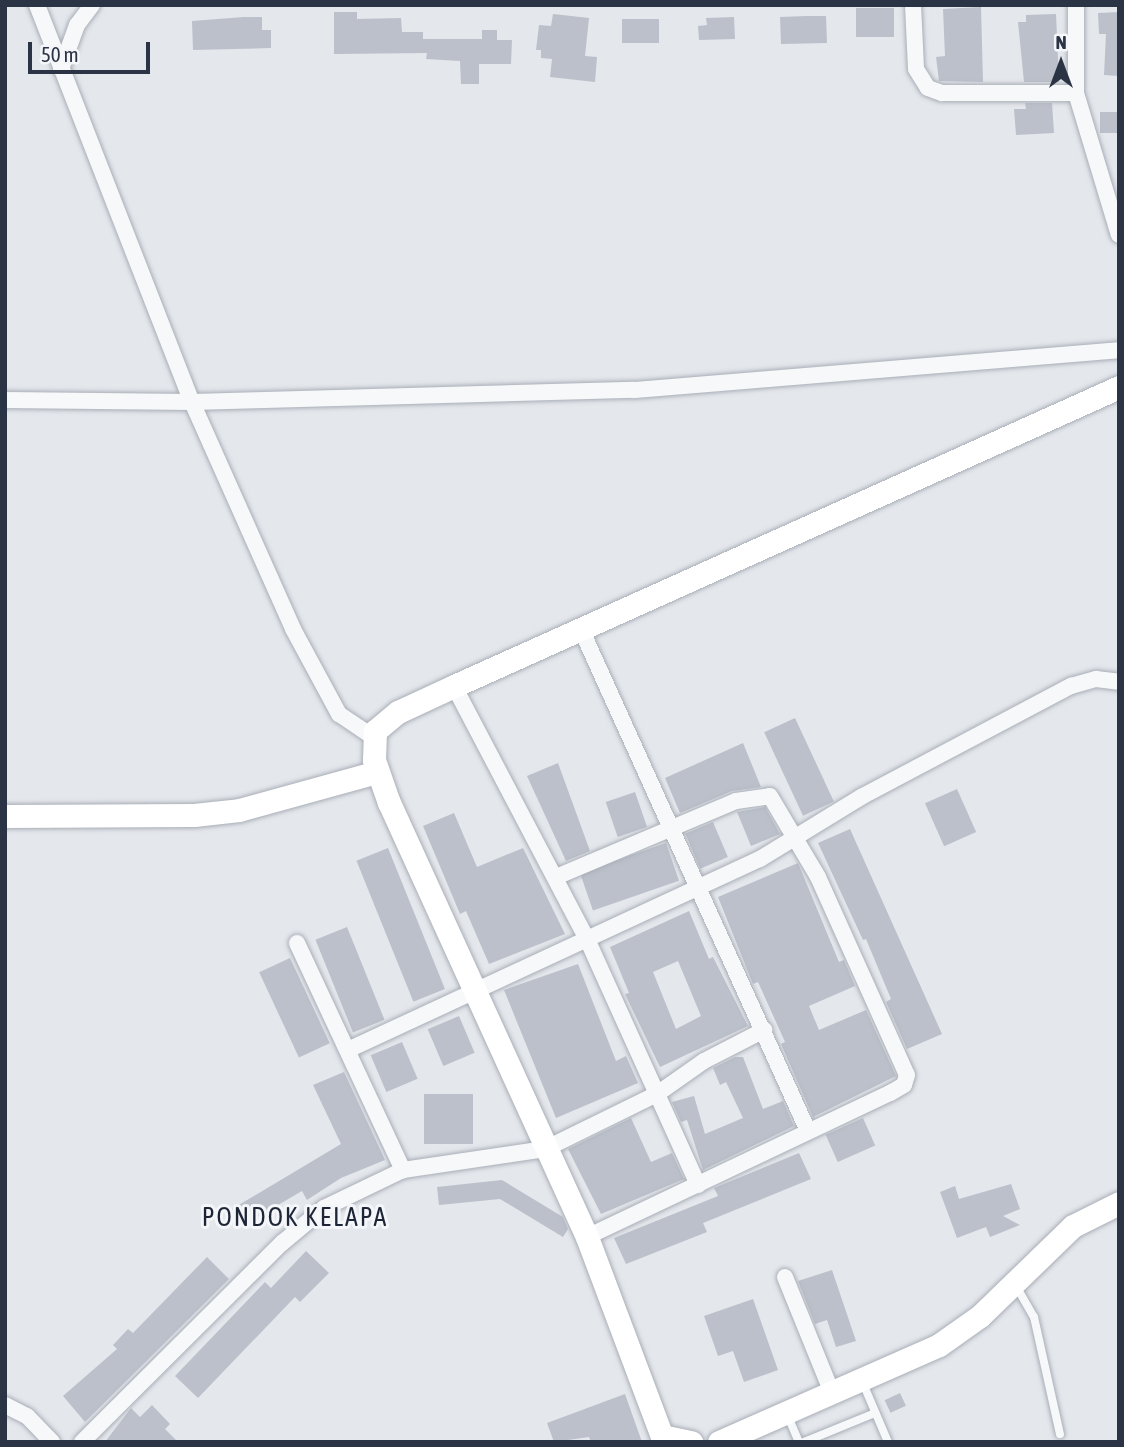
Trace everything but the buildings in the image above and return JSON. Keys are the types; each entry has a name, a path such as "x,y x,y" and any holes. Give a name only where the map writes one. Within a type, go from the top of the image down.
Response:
{"street":[{"path":"37,5 192,401 311,667 339,714 373,737"},
{"path":"61,69 77,25 92,5"},
{"path":"913,5 916,69 928,88 942,93 1076,93"},
{"path":"1076,5 1076,93 1119,235"},
{"path":"5,400 192,401 634,390 1119,351"},
{"path":"691,1442 663,1439 587,1237 473,991 377,772 373,737 385,720 453,686 1119,387"},
{"path":"581,629 808,1131"},
{"path":"348,1050 699,888 797,838 884,784 1071,686 1096,679 1119,682"},
{"path":"453,686 587,939 698,1185"},
{"path":"5,816 194,815 239,810 377,772"},
{"path":"556,877 670,828 764,794 777,803 797,838 887,1026 907,1079 890,1093 587,1237"},
{"path":"297,943 403,1170"},
{"path":"82,1442 303,1224 352,1193 403,1170 545,1149 657,1094 704,1061 764,1030"},
{"path":"719,1442 833,1395 962,1331 1073,1226 1119,1203"},
{"path":"785,1277 833,1395"},
{"path":"5,1405 27,1416 52,1442"}],"lane":[{"path":"1015,1283 1034,1317 1060,1434"},
{"path":"862,1381 888,1442"},
{"path":"804,1442 875,1413"},
{"path":"787,1414 799,1442"}],"district":[{"name":"PONDOK KELAPA","path":"295,1218"}]}
